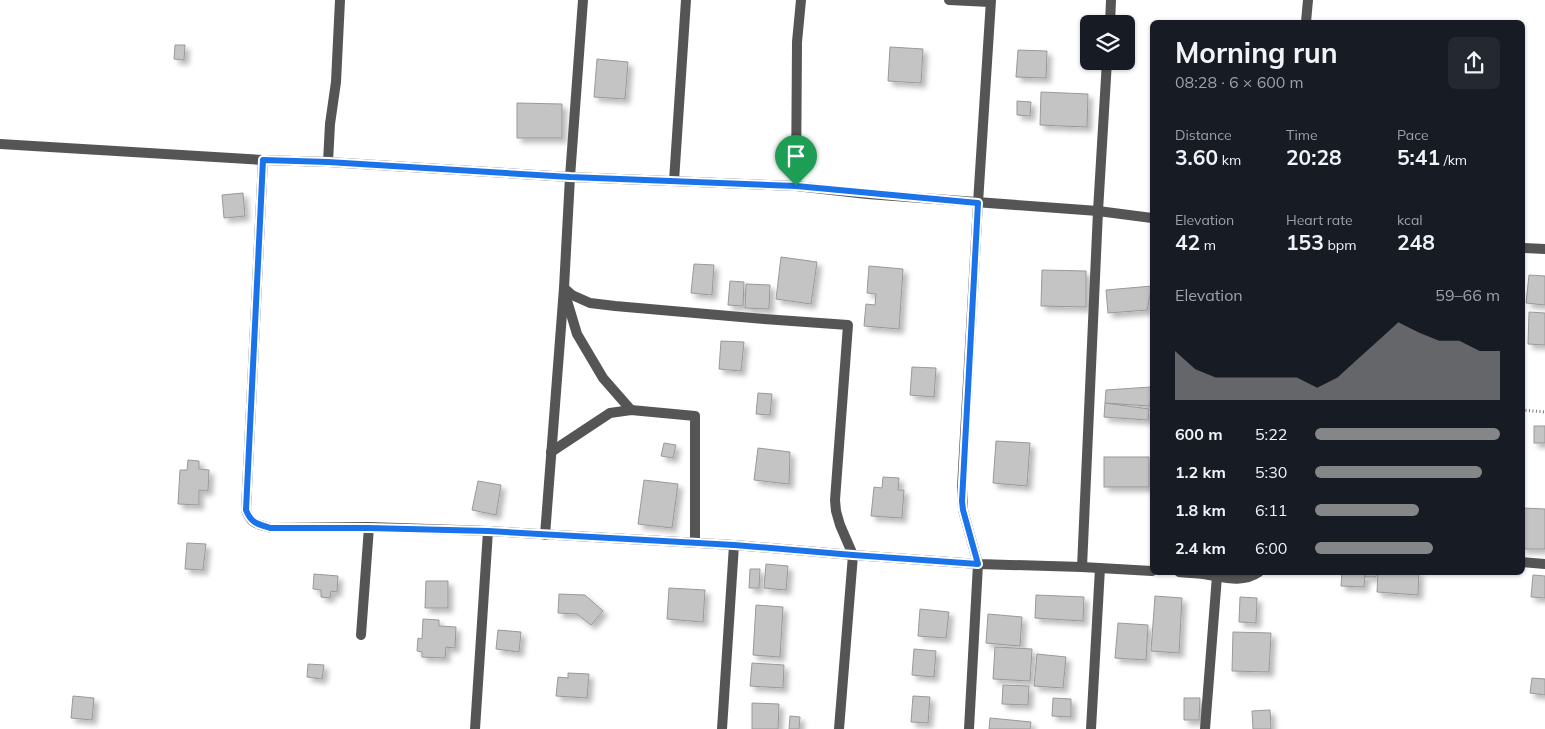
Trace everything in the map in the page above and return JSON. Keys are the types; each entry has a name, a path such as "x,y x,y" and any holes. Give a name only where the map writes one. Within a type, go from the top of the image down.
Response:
{"street":[{"path":"328,162 330,124 336,82 340,0"},
{"path":"545,535 583,0"},
{"path":"674,181 686,0"},
{"path":"796,186 797,42 801,0"},
{"path":"949,0 990,1 962,501 978,564 969,729"},
{"path":"1110,15 1111,0"},
{"path":"1306,20 1308,0"},
{"path":"1082,567 1098,211 1106,70"},
{"path":"0,144 570,177 796,186 978,203 1098,211 1150,218"},
{"path":"263,160 246,510 249,518 257,524 271,528 488,531 734,545 978,564 1150,571"},
{"path":"1525,248 1545,249"},
{"path":"564,288 577,334 603,378 631,410"},
{"path":"564,288 572,295 590,303 848,325 835,500 840,525 853,555 839,729"},
{"path":"551,452 610,413 631,410 695,416 695,543"},
{"path":"361,635 368,528"},
{"path":"475,729 488,531"},
{"path":"722,729 734,545"},
{"path":"1525,562 1545,564"},
{"path":"1091,729 1100,568"},
{"path":"1212,575 1245,579 1253,575"},
{"path":"1205,729 1217,576"}],"path":[{"path":"1525,410 1545,412"}],"building":[{"path":"175,45 185,45 184,60 174,59"},
{"path":"890,47 923,49 921,83 888,81"},
{"path":"1018,50 1047,51 1046,78 1016,77"},
{"path":"597,59 628,62 625,99 594,97"},
{"path":"1041,92 1088,94 1087,127 1040,125"},
{"path":"1017,101 1031,102 1030,116 1017,115"},
{"path":"517,103 562,104 562,138 517,138"},
{"path":"243,193 245,216 224,218 222,195"},
{"path":"781,257 817,262 811,304 776,299"},
{"path":"694,264 714,265 712,295 691,293"},
{"path":"869,266 903,269 899,329 864,326 866,304 875,305 876,294 867,293"},
{"path":"1042,270 1086,271 1086,307 1041,306"},
{"path":"1529,275 1545,276 1545,305 1526,303"},
{"path":"730,281 744,282 743,306 728,305"},
{"path":"746,284 770,285 769,309 745,308"},
{"path":"1150,286 1147,310 1108,313 1106,290"},
{"path":"1529,312 1545,313 1545,345 1528,344"},
{"path":"721,341 744,342 741,371 719,369"},
{"path":"912,367 936,368 934,397 910,395"},
{"path":"1150,387 1150,406 1105,403 1106,390"},
{"path":"758,393 772,394 770,415 756,414"},
{"path":"1105,403 1149,409 1148,420 1104,417"},
{"path":"1534,426 1545,426 1545,443 1534,443"},
{"path":"996,441 1030,443 1027,486 993,483"},
{"path":"664,443 676,445 673,458 661,456"},
{"path":"758,448 790,452 789,484 754,480"},
{"path":"1104,457 1149,457 1149,487 1104,487"},
{"path":"188,460 199,461 199,469 209,470 208,491 199,490 199,505 178,504 180,470 187,470"},
{"path":"883,477 899,478 898,490 904,490 902,518 871,516 874,487 882,488"},
{"path":"644,480 678,484 672,528 638,524"},
{"path":"478,481 501,485 496,515 472,510"},
{"path":"1525,508 1545,509 1545,549 1525,549"},
{"path":"187,543 206,544 203,570 185,569"},
{"path":"766,564 788,566 786,590 764,588"},
{"path":"750,569 760,569 759,588 749,588"},
{"path":"314,574 338,576 337,592 331,591 330,598 321,597 321,590 313,589"},
{"path":"1342,575 1365,575 1364,587 1341,586"},
{"path":"1365,575 1376,575 1376,577 1365,577"},
{"path":"1378,575 1419,575 1418,595 1377,592"},
{"path":"1533,575 1545,576 1545,598 1531,597"},
{"path":"426,581 448,581 448,608 425,608"},
{"path":"669,588 705,590 703,622 667,619"},
{"path":"559,594 585,595 603,611 591,625 577,614 558,613"},
{"path":"1036,595 1084,597 1083,621 1035,618"},
{"path":"1155,596 1182,598 1179,653 1151,651"},
{"path":"1240,597 1257,598 1256,623 1239,622"},
{"path":"756,605 783,607 780,657 753,655"},
{"path":"920,609 949,612 946,638 918,636"},
{"path":"988,614 1022,617 1020,646 986,643"},
{"path":"423,619 439,620 439,626 456,627 455,648 446,647 445,658 422,657 422,652 417,651 418,638 422,639"},
{"path":"1118,623 1148,625 1146,660 1115,658"},
{"path":"498,630 521,632 519,652 496,649"},
{"path":"1233,632 1271,633 1269,672 1232,671"},
{"path":"995,647 1032,649 1030,681 993,679"},
{"path":"914,649 936,651 934,677 912,675"},
{"path":"1037,654 1066,657 1063,688 1034,686"},
{"path":"752,663 784,665 783,688 750,686"},
{"path":"308,664 324,665 322,679 307,677"},
{"path":"568,673 589,674 587,698 556,696 558,677 568,678"},
{"path":"1532,678 1545,679 1545,695 1530,693"},
{"path":"1003,685 1029,686 1028,705 1002,704"},
{"path":"73,696 94,698 92,720 71,718"},
{"path":"913,696 930,697 928,723 911,722"},
{"path":"1053,698 1071,699 1071,717 1052,716"},
{"path":"1184,698 1200,698 1199,720 1184,720"},
{"path":"752,703 779,704 778,729 752,729"},
{"path":"1270,710 1271,729 1253,729 1252,711"},
{"path":"790,716 800,717 799,729 789,729"},
{"path":"990,718 1031,722 1030,729 989,729"}],"route":[{"path":"263,160 328,162 570,177 796,186 978,203 962,501 978,564 734,545 488,531 271,528 257,524 249,518 246,510 246,492 263,160"}]}
